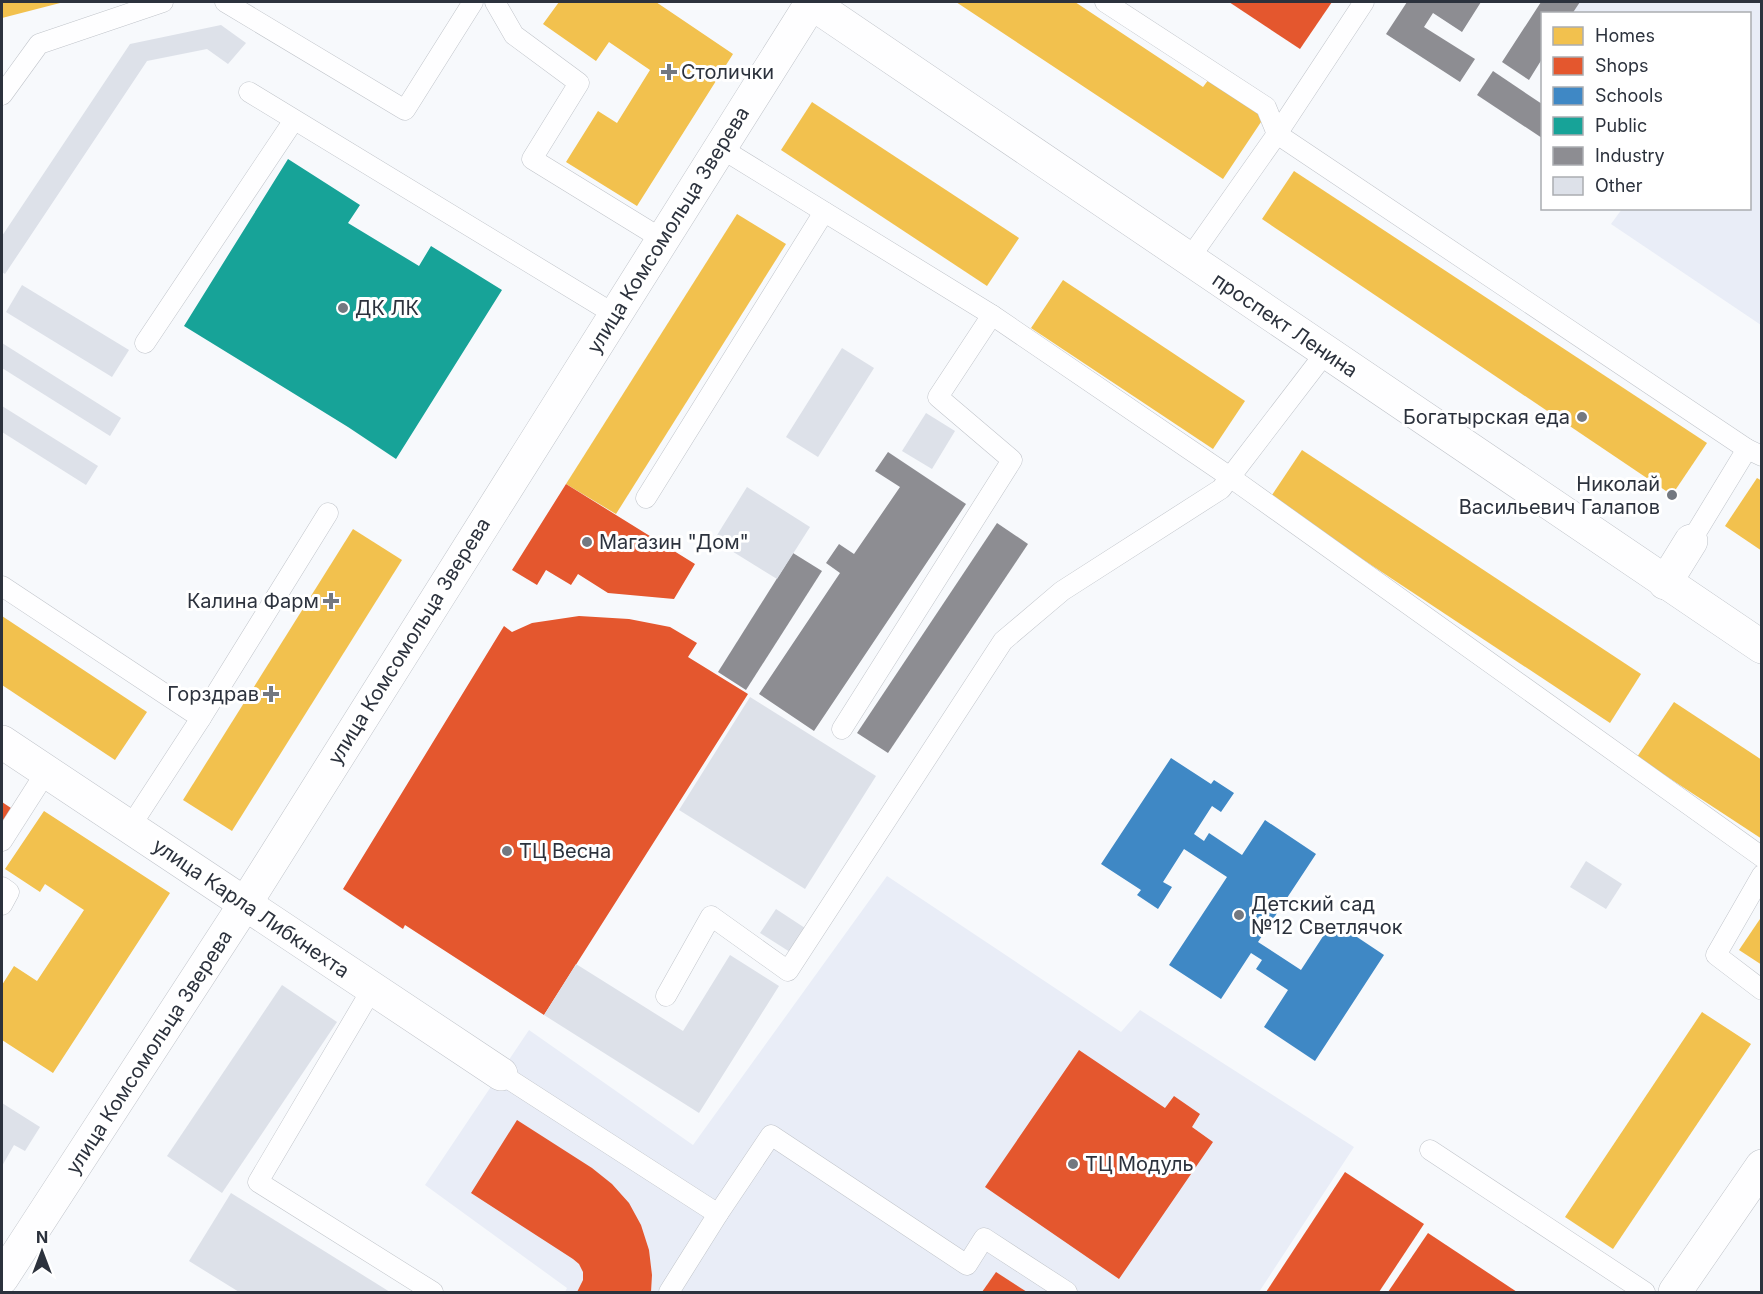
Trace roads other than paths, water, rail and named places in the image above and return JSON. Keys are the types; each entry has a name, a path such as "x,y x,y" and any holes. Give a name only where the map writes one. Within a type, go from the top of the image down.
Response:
{"street":[{"name":"улица Комсомольца Зверева","path":"2,1278 245,904 811,2"},
{"name":"проспект Ленина","path":"811,2 1761,647"},
{"path":"1665,583 1691,541"},
{"name":"улица Карла Либкнехта","path":"2,742 501,1074"},
{"path":"1675,1293 1761,1166"}],"lane":[{"path":"2,95 39,44 163,2"},
{"path":"225,2 405,110 473,2"},
{"path":"495,2 514,35 579,83 532,159 662,239"},
{"path":"1105,2 1266,107 1277,134 1754,452 1691,541"},
{"path":"1189,259 1277,134 1364,2"},
{"path":"249,92 614,314"},
{"path":"145,343 294,120"},
{"path":"719,147 992,315 1230,477 1761,858"},
{"path":"646,498 824,212"},
{"path":"842,729 1012,460 938,397 992,315"},
{"path":"666,996 711,916 788,971 1003,641 1062,591 1221,489 1326,352"},
{"path":"130,827 201,718 328,513"},
{"path":"2,586 201,718"},
{"path":"2,841 46,772"},
{"path":"1761,875 1716,955 1761,990"},
{"path":"2,887 9,892 2,904"},
{"path":"372,989 258,1182 433,1292"},
{"path":"501,1074 718,1214"},
{"path":"669,1293 771,1135 967,1265 984,1238 1067,1293"},
{"path":"1430,1150 1645,1293"}],"place":[{"name":"Столички","path":"669,72"},
{"name":"ДК ЛК","path":"343,308"},
{"name":"Богатырская еда","path":"1582,417"},
{"name":"Николай Васильевич Галапов","path":"1672,495"},
{"name":"Магазин \"Дом\"","path":"587,542"},
{"name":"Калина Фарм","path":"331,601"},
{"name":"Горздрав","path":"271,694"},
{"name":"ТЦ Весна","path":"507,851"},
{"name":"Детский сад №12 Светлячок","path":"1239,915"},
{"name":"ТЦ Модуль","path":"1073,1164"}]}
